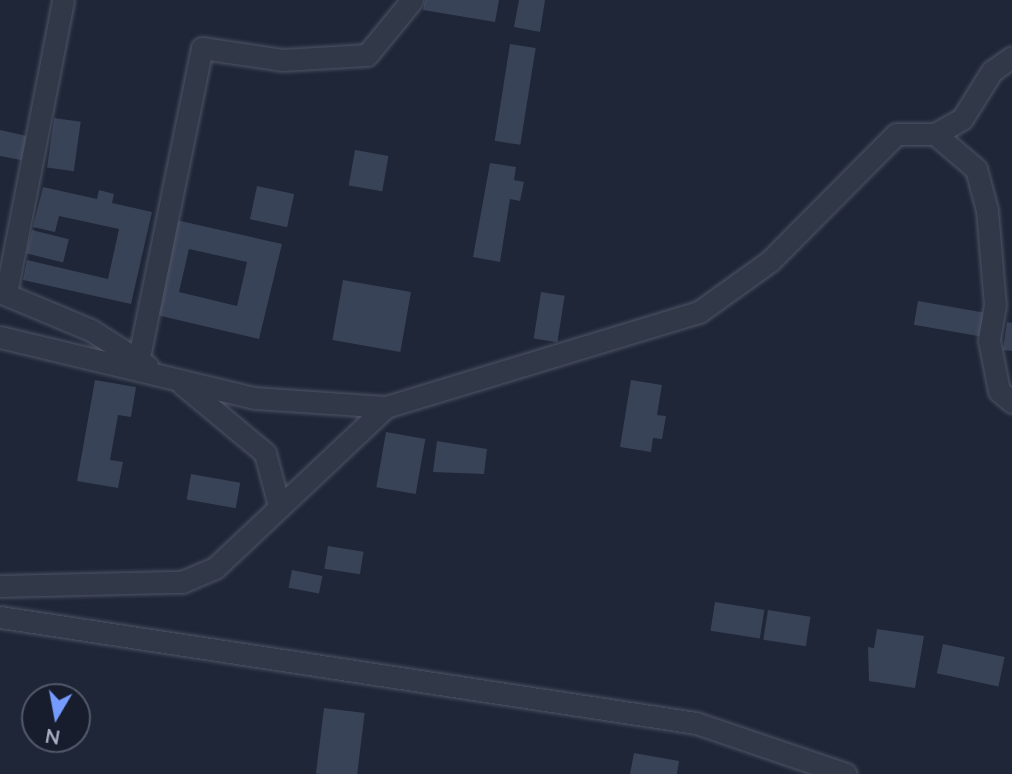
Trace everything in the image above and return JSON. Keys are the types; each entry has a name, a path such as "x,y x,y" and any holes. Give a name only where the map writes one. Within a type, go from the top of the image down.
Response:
{"street":[{"path":"63,0 3,293 91,330 138,362 178,381 265,453 279,506"},
{"path":"138,362 202,48 282,60 367,55 412,0"},
{"path":"0,337 255,398 386,407 699,312 771,261 896,134 935,134 962,119 992,71 1012,57"},
{"path":"935,134 976,169 995,305 989,340 999,391 1012,402"},
{"path":"0,586 181,582 215,568 386,407"},
{"path":"0,617 696,723 846,774"}],"building":[{"path":"425,0 499,0 495,22 423,10"},
{"path":"519,0 545,0 540,32 514,27"},
{"path":"510,44 536,48 520,145 495,141"},
{"path":"54,118 81,122 74,171 47,168"},
{"path":"0,130 36,138 31,162 0,156"},
{"path":"355,150 388,156 382,191 349,185"},
{"path":"490,163 516,167 514,180 524,182 520,201 510,199 500,262 473,257"},
{"path":"257,186 294,194 287,227 250,219"},
{"path":"43,187 97,199 99,190 114,194 112,203 152,212 131,304 23,280 27,260 108,279 119,229 59,216 55,232 33,227"},
{"path":"167,218 282,244 259,339 144,312","holes":["189,249 247,262 237,306 179,292"]},
{"path":"32,230 69,239 63,262 26,253"},
{"path":"343,280 411,292 400,352 332,340"},
{"path":"541,292 565,296 557,342 534,338"},
{"path":"918,301 985,313 981,336 914,325"},
{"path":"1007,322 1012,323 1012,351 1003,350"},
{"path":"95,380 136,387 131,417 118,415 110,460 123,462 118,488 77,481"},
{"path":"631,380 662,385 657,415 666,416 662,439 653,438 651,452 620,447"},
{"path":"386,432 425,439 416,494 376,487"},
{"path":"437,441 487,449 484,474 433,472"},
{"path":"191,474 240,483 236,508 186,500"},
{"path":"328,546 364,552 360,574 324,569"},
{"path":"292,570 322,576 319,594 289,588"},
{"path":"715,602 764,610 760,638 710,631"},
{"path":"768,610 810,617 806,646 763,640"},
{"path":"877,629 924,636 915,688 869,681 868,647 874,648"},
{"path":"943,644 1005,657 998,686 937,673"},
{"path":"324,708 365,713 357,774 316,774"},
{"path":"634,753 679,761 677,774 630,774"}]}
